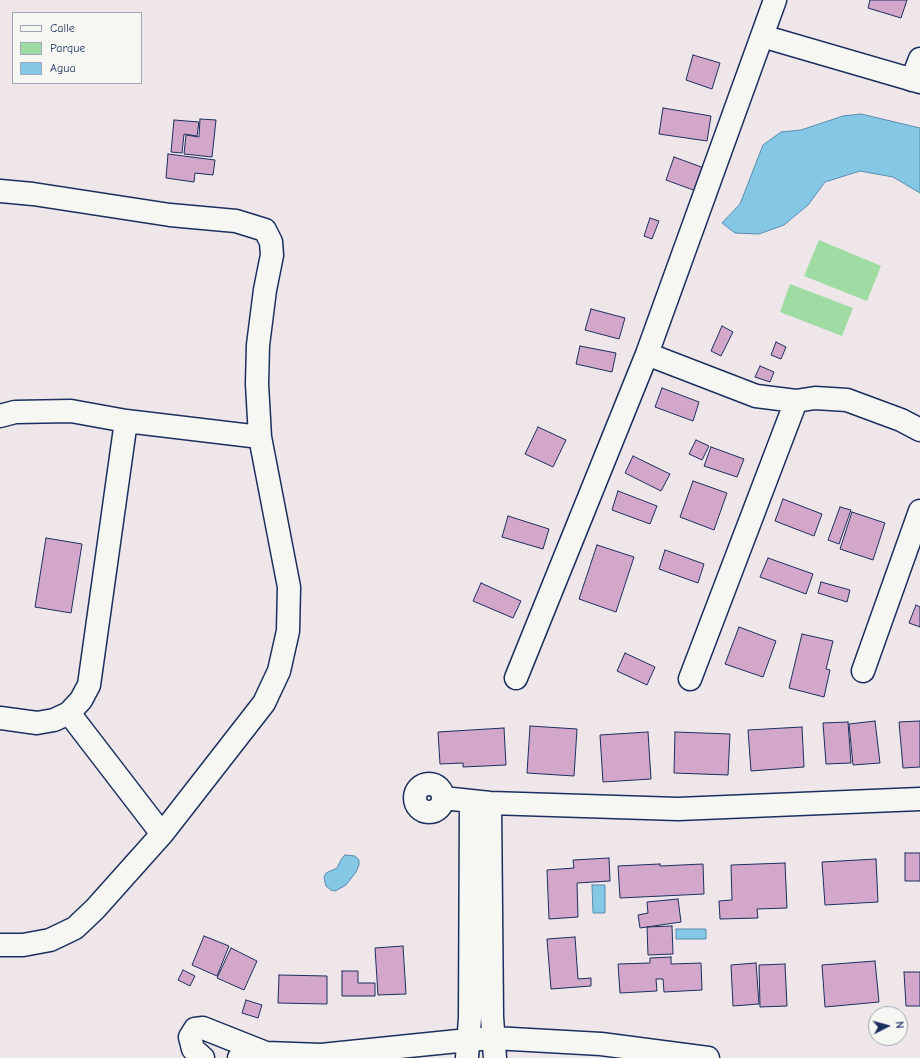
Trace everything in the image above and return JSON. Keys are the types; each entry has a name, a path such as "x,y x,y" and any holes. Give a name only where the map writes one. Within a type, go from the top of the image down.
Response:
{"street":[{"path":"516,678 647,354 775,0"},
{"path":"762,36 916,81 920,59"},
{"path":"0,191 33,194 170,215 236,221 265,230 271,242 272,255 265,290 258,345 257,384 260,437 289,587 288,631 279,670 264,703 162,834 95,909 75,928 50,940 23,945 0,945"},
{"path":"0,199 33,194"},
{"path":"647,354 756,396 796,401 815,398 848,400 900,420 920,430"},
{"path":"690,678 796,401"},
{"path":"0,416 15,412 71,411 126,421 260,437"},
{"path":"0,718 36,722 54,720 69,713 81,700 89,685 126,421"},
{"path":"863,671 920,510"},
{"path":"69,713 162,834"},
{"path":"443,798 481,802 678,809 920,799"},
{"path":"481,802 492,1017 495,1048"},
{"path":"467,1049 470,1018 481,802"},
{"path":"203,1058 193,1049 190,1036 195,1029 203,1028 267,1054"},
{"path":"239,1058 267,1054 321,1055 602,1044 708,1058"}],"green space":[{"path":"819,240 881,266 867,301 804,276"},
{"path":"790,284 853,308 842,336 780,312"}],"water":[{"path":"861,114 920,128 920,193 893,177 860,171 825,182 808,205 784,225 759,234 735,233 722,223 740,204 763,145 781,132 801,130 843,116"},
{"path":"345,855 355,856 359,860 359,865 356,872 346,885 335,891 331,890 326,886 324,877 326,873 337,868"},
{"path":"592,885 605,885 605,913 593,913"},
{"path":"676,929 706,929 706,939 676,939"}],"building":[{"path":"870,0 907,0 901,18 868,8"},
{"path":"693,55 720,63 712,89 686,80"},
{"path":"663,108 711,116 707,141 659,134"},
{"path":"200,119 216,120 212,157 184,154 186,135 199,137"},
{"path":"174,120 199,122 197,136 184,134 182,153 171,152"},
{"path":"168,154 215,160 213,175 195,173 194,182 166,178"},
{"path":"674,157 704,168 696,191 666,180"},
{"path":"650,218 659,221 652,239 644,236"},
{"path":"591,309 625,318 619,339 585,330"},
{"path":"722,326 733,332 721,356 711,351"},
{"path":"776,342 786,347 781,359 771,355"},
{"path":"580,346 616,353 612,372 576,364"},
{"path":"760,366 774,372 770,382 755,377"},
{"path":"662,388 699,402 693,421 655,407"},
{"path":"538,427 566,440 553,467 525,454"},
{"path":"696,440 709,446 702,460 689,454"},
{"path":"711,447 744,459 737,477 704,466"},
{"path":"633,456 670,474 661,491 625,473"},
{"path":"693,481 727,493 714,530 680,517"},
{"path":"618,491 657,506 650,524 612,510"},
{"path":"783,499 822,514 814,536 775,521"},
{"path":"840,507 851,510 839,544 828,540"},
{"path":"852,512 885,523 873,560 840,549"},
{"path":"508,516 549,529 543,549 502,537"},
{"path":"46,538 82,544 71,613 35,607"},
{"path":"597,545 634,557 616,612 579,599"},
{"path":"665,550 704,564 698,583 659,569"},
{"path":"768,558 813,574 806,594 760,577"},
{"path":"821,582 850,590 847,602 818,593"},
{"path":"481,583 521,601 513,618 473,601"},
{"path":"916,605 920,607 920,627 909,623"},
{"path":"739,627 776,641 763,677 725,664"},
{"path":"802,634 833,641 826,669 830,670 824,697 789,688"},
{"path":"625,653 655,667 647,685 617,671"},
{"path":"875,721 880,763 853,765 849,724"},
{"path":"920,721 920,767 903,768 899,722"},
{"path":"848,722 851,763 826,764 823,723"},
{"path":"530,726 577,729 574,776 527,773"},
{"path":"802,727 804,767 751,771 748,730"},
{"path":"504,728 506,765 463,767 463,763 440,764 438,732"},
{"path":"648,732 651,779 603,782 600,735"},
{"path":"675,732 730,734 728,775 674,773"},
{"path":"905,853 920,853 920,881 905,881"},
{"path":"609,858 610,881 577,883 578,917 549,919 547,870 574,868 573,860"},
{"path":"876,859 878,902 825,905 822,862"},
{"path":"785,863 787,908 757,909 758,918 720,919 719,901 732,900 731,865"},
{"path":"660,864 660,866 703,864 704,894 620,898 618,866"},
{"path":"678,899 681,922 640,928 638,915 648,913 647,902"},
{"path":"672,926 673,954 648,955 647,927"},
{"path":"204,936 229,946 217,976 192,965"},
{"path":"575,937 578,979 591,978 591,986 551,989 547,939"},
{"path":"403,946 406,994 378,995 375,948"},
{"path":"231,948 257,961 244,990 217,978"},
{"path":"671,957 671,964 701,963 702,990 664,992 663,979 656,979 657,991 620,993 618,964 650,963 650,958"},
{"path":"875,961 879,1002 825,1007 822,965"},
{"path":"756,963 759,1004 733,1006 731,965"},
{"path":"785,964 787,1006 760,1007 759,965"},
{"path":"183,970 195,976 190,986 178,980"},
{"path":"342,971 358,971 358,983 375,983 375,996 342,996"},
{"path":"904,972 920,972 920,1006 906,1006"},
{"path":"279,975 327,976 327,1004 278,1003"},
{"path":"246,1000 262,1005 258,1018 242,1013"}]}
